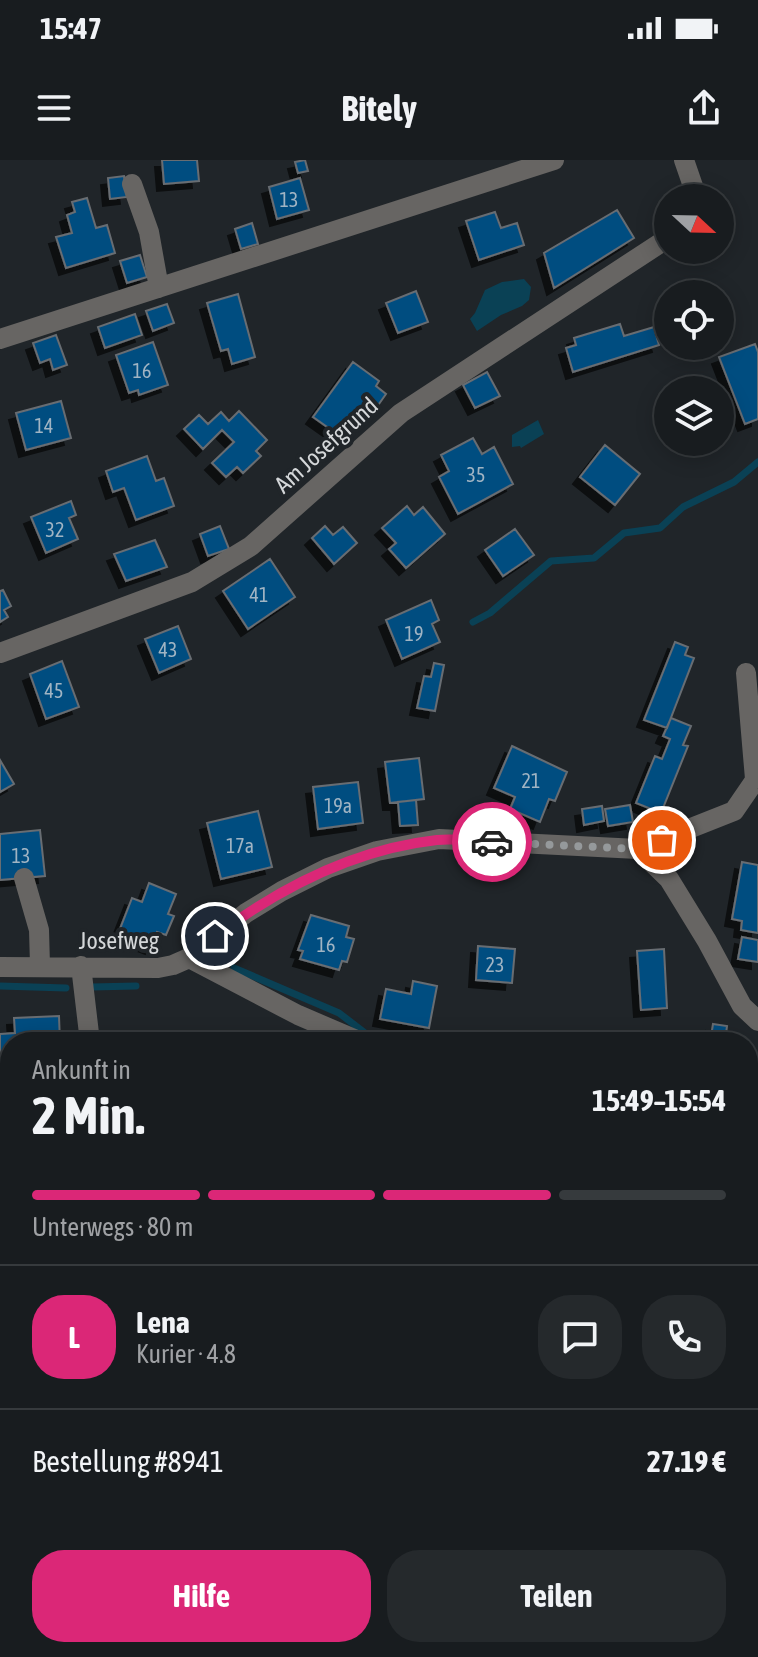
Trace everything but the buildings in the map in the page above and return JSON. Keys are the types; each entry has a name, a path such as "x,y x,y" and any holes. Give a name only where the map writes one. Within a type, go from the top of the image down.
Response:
{"street":[{"path":"0,339 554,160"},
{"path":"684,160 692,184"},
{"path":"132,184 149,232 159,288"},
{"name":"Am Josefgrund","path":"0,653 192,582 240,553 401,413 654,247"},
{"path":"746,673 757,778"},
{"name":"Josefweg","path":"0,967 158,968 173,965 189,958 246,913 328,868 377,851 439,839 638,849 734,811 757,778"},
{"path":"638,849 669,879 742,1006 758,1021"},
{"path":"24,878 39,930 40,965"},
{"path":"189,958 298,1015 338,1032"},
{"path":"81,966 89,1032"}],"water":[{"path":"524,279 531,287 529,300 477,331 470,319 485,290 502,282"},
{"path":"538,420 544,434 521,448 512,447 512,435"}],"waterway":[{"path":"473,622 490,613 551,561 594,558 624,533 660,528 683,507 734,482 758,462"},
{"path":"234,968 339,1013 364,1032"},
{"path":"0,986 66,988"},
{"path":"92,987 136,986"}],"way so far":[{"path":"492,842 638,849 662,840"}],"route":[{"path":"215,936 282,891 328,868 377,851 439,839 492,842"}]}
